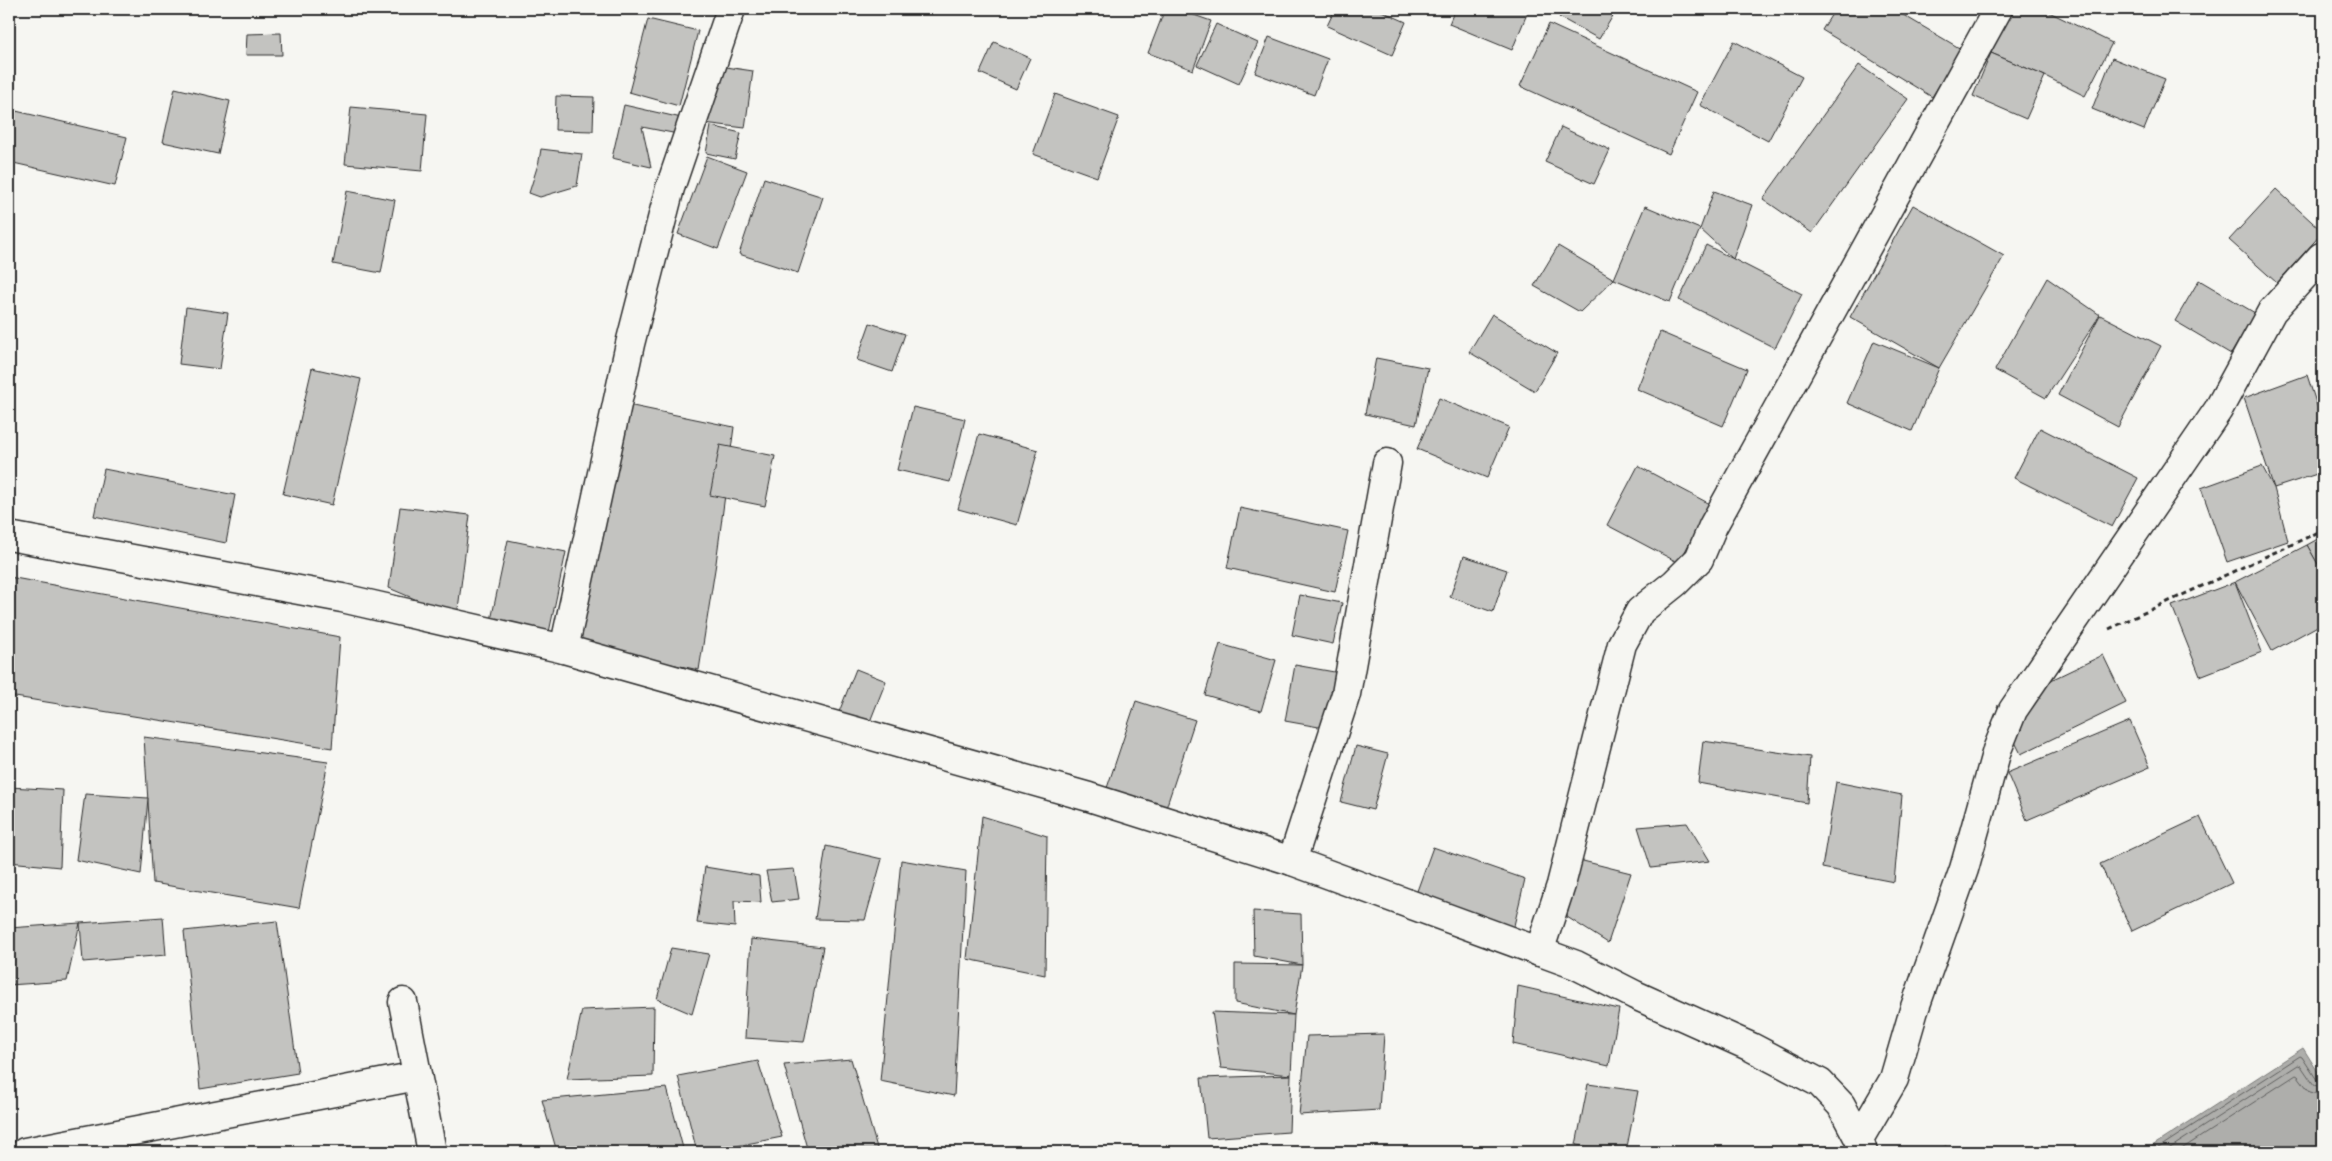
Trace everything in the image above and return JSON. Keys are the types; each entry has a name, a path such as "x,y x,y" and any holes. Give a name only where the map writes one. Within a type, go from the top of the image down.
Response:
{"street":[{"path":"564,648 630,344 670,188 731,9"},
{"path":"1539,952 1561,886 1622,644 1640,611 1675,583 1699,559 1712,526 1998,9"},
{"path":"1861,1146 1894,1079 1914,1010 1964,869 1997,750 2013,710 2218,410 2272,311 2321,257"},
{"path":"1292,861 1346,694 1387,463"},
{"path":"9,536 342,598 564,648 1089,797 1292,861 1576,965 1635,995 1751,1047 1820,1083 1841,1105 1861,1146"},
{"path":"403,1002 432,1152"},
{"path":"25,1152 417,1076"}],"path":[{"path":"2102,632 2323,530"}],"water":[{"path":"2303,1048 2323,1080 2323,1152 2143,1152"}],"building":[{"path":"1165,9 1177,9 1211,21 1193,70 1148,53"},
{"path":"1335,9 1377,9 1406,22 1392,55 1327,26"},
{"path":"1455,9 1529,9 1512,50 1449,24"},
{"path":"1564,9 1617,9 1599,39 1559,17"},
{"path":"1835,9 1893,9 1961,49 1932,97 1822,30"},
{"path":"2011,9 2043,9 2112,43 2085,96 2045,76 1991,53"},
{"path":"648,19 698,31 679,106 629,92"},
{"path":"1216,24 1258,43 1239,84 1197,65"},
{"path":"1549,24 1697,92 1669,154 1520,86"},
{"path":"281,33 282,55 246,55 247,34"},
{"path":"1269,37 1328,59 1314,95 1255,73"},
{"path":"1734,41 1802,77 1768,141 1700,105"},
{"path":"994,42 1030,58 1016,89 980,73"},
{"path":"1991,53 2045,76 2026,119 1973,96"},
{"path":"2112,58 2165,79 2144,130 2092,109"},
{"path":"713,65 753,71 745,128 704,123"},
{"path":"1859,65 1908,99 1812,233 1763,199"},
{"path":"175,88 230,101 218,154 163,142"},
{"path":"1055,94 1119,117 1097,177 1033,154"},
{"path":"556,96 594,97 593,131 555,130"},
{"path":"624,105 686,119 683,135 642,127 651,167 612,158"},
{"path":"351,107 427,114 422,171 345,164"},
{"path":"16,111 127,137 115,186 9,162 9,144"},
{"path":"711,126 741,133 735,159 706,153"},
{"path":"1561,127 1610,150 1594,184 1545,162"},
{"path":"541,149 582,154 577,186 540,197 529,193"},
{"path":"707,156 747,171 718,249 678,234"},
{"path":"764,178 823,197 798,273 739,254"},
{"path":"2276,189 2323,232 2277,283 2229,240"},
{"path":"347,191 395,200 381,273 333,264"},
{"path":"1714,191 1752,205 1733,259 1700,229"},
{"path":"1913,205 2004,256 1939,368 1850,317"},
{"path":"1645,206 1700,229 1670,302 1614,279"},
{"path":"1706,245 1802,294 1775,348 1679,300"},
{"path":"1558,246 1614,279 1580,312 1534,286"},
{"path":"2047,278 2100,315 2046,398 1995,370"},
{"path":"2199,280 2255,313 2231,354 2175,321"},
{"path":"186,307 228,313 220,369 179,364"},
{"path":"1492,314 1557,353 1535,391 1469,352"},
{"path":"2100,315 2161,346 2118,427 2058,395"},
{"path":"870,323 905,334 892,372 857,360"},
{"path":"1660,332 1747,369 1723,426 1637,389"},
{"path":"1874,341 1939,368 1912,431 1847,403"},
{"path":"1376,358 1428,368 1416,425 1365,414"},
{"path":"312,368 361,379 332,505 283,494"},
{"path":"2307,375 2323,424 2323,472 2274,488 2244,398"},
{"path":"1439,398 1509,427 1487,478 1417,449"},
{"path":"623,404 734,427 716,563 699,670 572,643"},
{"path":"913,407 965,419 950,482 897,470"},
{"path":"2040,428 2138,478 2112,527 2014,478"},
{"path":"979,434 1038,450 1017,525 958,509"},
{"path":"720,445 775,456 765,506 710,495"},
{"path":"1638,466 1710,504 1679,563 1607,525"},
{"path":"2262,466 2274,488 2288,541 2227,562 2201,488"},
{"path":"104,469 235,495 226,543 94,516"},
{"path":"400,507 470,515 457,617 389,588"},
{"path":"1240,508 1348,531 1335,592 1227,568"},
{"path":"2323,536 2323,573 2307,545"},
{"path":"508,540 566,552 548,637 490,625"},
{"path":"2307,545 2323,573 2323,623 2272,651 2235,582"},
{"path":"1464,556 1507,570 1493,612 1450,597"},
{"path":"9,577 340,637 332,748 9,696"},
{"path":"2235,582 2262,652 2200,676 2172,606"},
{"path":"1300,595 1342,603 1333,644 1292,635"},
{"path":"1220,644 1276,660 1261,711 1205,695"},
{"path":"2103,655 2126,703 2021,754 1997,706"},
{"path":"1295,665 1340,673 1330,729 1285,721"},
{"path":"856,669 886,681 869,724 839,712"},
{"path":"1136,701 1195,720 1165,811 1106,791"},
{"path":"2130,721 2150,767 2027,820 2007,773"},
{"path":"144,737 328,762 299,908 153,883"},
{"path":"1703,741 1810,757 1807,803 1698,783"},
{"path":"1356,746 1388,754 1373,810 1341,802"},
{"path":"1836,782 1902,795 1894,882 1822,868"},
{"path":"9,787 63,790 60,867 9,862"},
{"path":"85,794 148,798 141,874 76,860"},
{"path":"982,816 1047,836 1045,975 967,959"},
{"path":"2200,817 2232,883 2132,931 2100,864"},
{"path":"1687,823 1710,861 1651,868 1638,827"},
{"path":"826,846 882,859 865,920 815,919"},
{"path":"1433,847 1525,879 1512,934 1413,902"},
{"path":"1575,859 1631,873 1608,943 1567,917"},
{"path":"901,860 966,871 954,1096 880,1081"},
{"path":"705,867 759,876 761,902 734,901 735,927 697,923"},
{"path":"794,869 799,899 772,902 766,871"},
{"path":"1253,911 1301,914 1302,965 1254,956"},
{"path":"163,917 166,955 83,962 80,923"},
{"path":"277,921 298,1073 200,1089 184,931"},
{"path":"80,923 67,981 9,985 9,928"},
{"path":"751,939 823,947 804,1042 745,1038"},
{"path":"671,948 709,954 692,1014 657,999"},
{"path":"1235,964 1302,965 1294,1015 1235,1003"},
{"path":"1518,986 1619,1009 1609,1066 1513,1044"},
{"path":"654,1007 653,1076 567,1079 582,1010"},
{"path":"1212,1012 1294,1015 1291,1075 1221,1068"},
{"path":"1384,1034 1379,1110 1299,1115 1307,1036"},
{"path":"851,1059 878,1151 808,1152 784,1065"},
{"path":"758,1061 782,1137 706,1152 697,1152 678,1076"},
{"path":"1291,1075 1289,1132 1207,1138 1201,1078"},
{"path":"1588,1084 1638,1091 1626,1152 1576,1145"},
{"path":"667,1088 684,1152 557,1152 542,1100"},
{"path":"1946,1146 1949,1152 1932,1152"}]}
